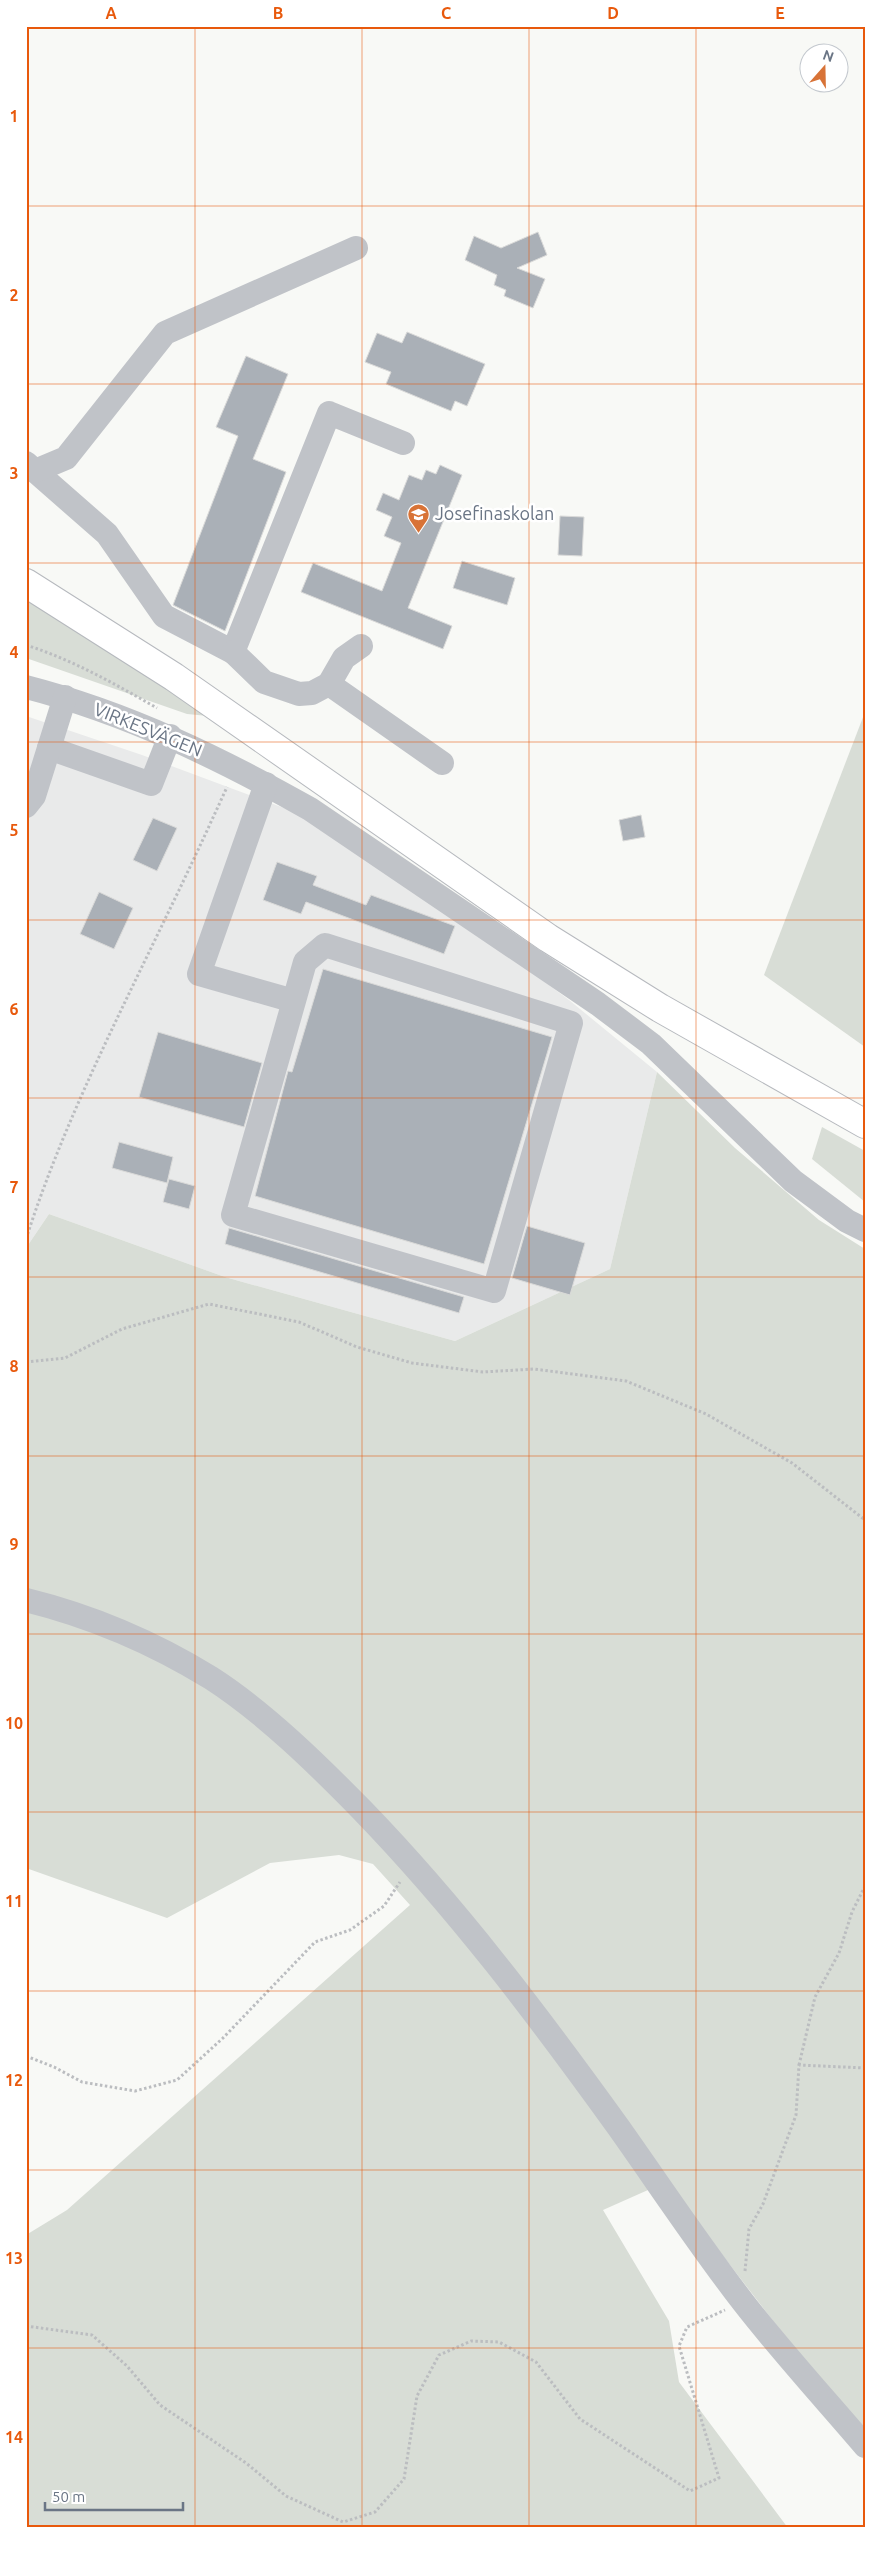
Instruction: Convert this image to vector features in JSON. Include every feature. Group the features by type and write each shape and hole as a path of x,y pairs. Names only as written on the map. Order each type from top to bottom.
{"main road":[{"path":"26,583 174,677 548,938 660,1008 865,1124"}],"street":[{"path":"31,467 66,458 165,332 356,248"},
{"path":"233,652 328,413 403,443"},
{"path":"31,467 107,534 164,616 233,652 264,682 299,694 312,693 329,684 344,658 361,646"},
{"path":"329,684 442,763"},
{"name":"VIRKESVÄGEN","path":"26,687 65,697 170,736 266,784 310,809 598,1004 651,1044 793,1181 847,1221 865,1230"},
{"path":"26,806 34,796 65,697"},
{"path":"50,748 151,784 170,736"},
{"path":"266,784 257,813 239,854 199,974 294,1001"},
{"path":"325,945 571,1022 494,1292 233,1215 294,1001 305,962 325,945"},
{"path":"26,1600 56,1607 136,1638 212,1679 274,1727 335,1782 413,1863 508,1979 616,2124 743,2302 865,2446"}],"path":[{"path":"26,1240 42,1189 96,1061 168,915 235,768"},
{"path":"26,1362 65,1358 122,1329 209,1304 299,1322 357,1347 412,1363 483,1372 534,1369 626,1381 706,1414 792,1463 865,1520"},
{"path":"26,2056 54,2066 82,2082 135,2091 177,2080 223,2038 315,1942 350,1930 384,1906 413,1863"},
{"path":"26,2326 92,2335 127,2366 160,2405 246,2463 286,2496 342,2522 375,2512 404,2479 417,2396 439,2355 471,2341 499,2342 536,2362 580,2419 690,2491 720,2478 679,2346 687,2328 743,2302 749,2229 763,2204 796,2115 799,2065 815,1997 838,1953 852,1912 865,1886"},
{"path":"799,2065 865,2068"}],"shaded area":[{"path":"26,596 219,717 187,714 26,658"},
{"path":"865,712 865,1047 764,975"},
{"path":"26,716 142,755 300,814 462,920 569,1000 657,1072 610,1269 455,1341 225,1277 49,1214 26,1248"},
{"path":"657,1072 735,1148 819,1220 865,1249 865,2440 666,2182 603,2210 669,2321 679,2382 788,2528 26,2528 26,2235 67,2210 410,1905 373,1864 339,1855 270,1863 167,1918 26,1868 26,1248 49,1214 225,1277 455,1341 610,1269"},
{"path":"822,1127 865,1151 865,1202 812,1159"}],"building":[{"path":"538,232 547,255 517,268 545,279 533,308 504,296 506,290 494,285 497,275 465,260 474,236 501,248"},
{"path":"407,332 485,364 467,406 455,401 451,411 386,384 391,372 365,362 377,333 402,343"},
{"path":"246,356 288,374 253,459 286,472 225,631 173,605 238,436 216,427"},
{"path":"440,465 462,475 408,608 452,626 443,649 301,592 313,563 382,591 401,543 384,536 392,517 376,510 383,493 399,500 409,475 422,480 426,470 436,474"},
{"path":"560,516 584,517 582,556 558,555"},
{"path":"462,561 515,578 507,605 453,588"},
{"path":"641,815 645,837 623,841 619,820"},
{"path":"153,818 177,828 157,871 133,860"},
{"path":"277,862 317,876 313,885 366,905 371,895 455,926 444,954 306,902 301,914 263,900"},
{"path":"99,892 133,908 114,949 80,934"},
{"path":"323,969 552,1037 484,1264 255,1196 288,1071 292,1072"},
{"path":"158,1032 262,1063 244,1127 139,1097"},
{"path":"119,1142 173,1157 167,1183 112,1168"},
{"path":"169,1179 195,1186 189,1209 163,1202"},
{"path":"527,1226 585,1243 570,1295 512,1278"},
{"path":"229,1228 464,1297 459,1313 225,1244"}],"place":[{"name":"Josefinaskolan","path":"419,533"}]}
